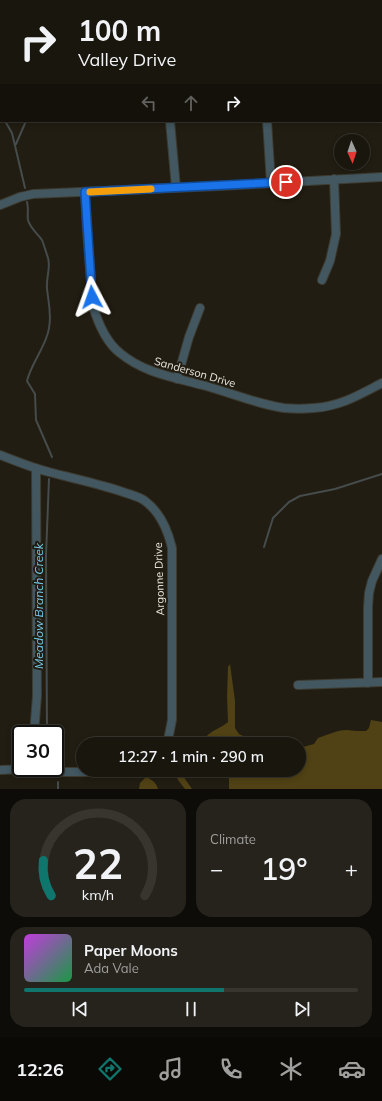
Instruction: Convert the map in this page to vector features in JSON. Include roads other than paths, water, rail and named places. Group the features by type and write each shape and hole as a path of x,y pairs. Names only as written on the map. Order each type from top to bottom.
{"street":[{"path":"170,122 176,188"},
{"path":"266,122 270,183"},
{"path":"0,205 20,197 33,194 382,177"},
{"path":"322,280 330,261 336,234 334,180"},
{"name":"Sanderson Drive","path":"85,192 92,297 96,315 104,333 115,349 130,361 151,372 283,408 315,408 336,404 347,401 382,383"},
{"path":"177,379 189,337 200,308"},
{"name":"Argonne Drive","path":"0,455 36,468 112,488 140,498 150,505 166,528 172,548 172,720 169,737"},
{"path":"35,725 37,696 36,468"},
{"path":"368,683 369,593 372,581 382,559"},
{"path":"298,685 382,682"},
{"path":"0,770 12,770"},
{"path":"64,772 76,772"}],"waterway":[{"path":"6,122 12,133 25,188"},
{"path":"16,144 26,122"},
{"path":"27,202 29,223 42,240 49,262 47,293 50,308 48,334 27,381 35,394 36,420 52,457"},
{"path":"264,547 273,518 289,502 300,496 335,489 382,474"},
{"name":"Meadow Branch Creek","path":"47,725 46,555 49,479"},
{"name":"Meadow Branch Creek","path":"58,782 58,789"}]}
